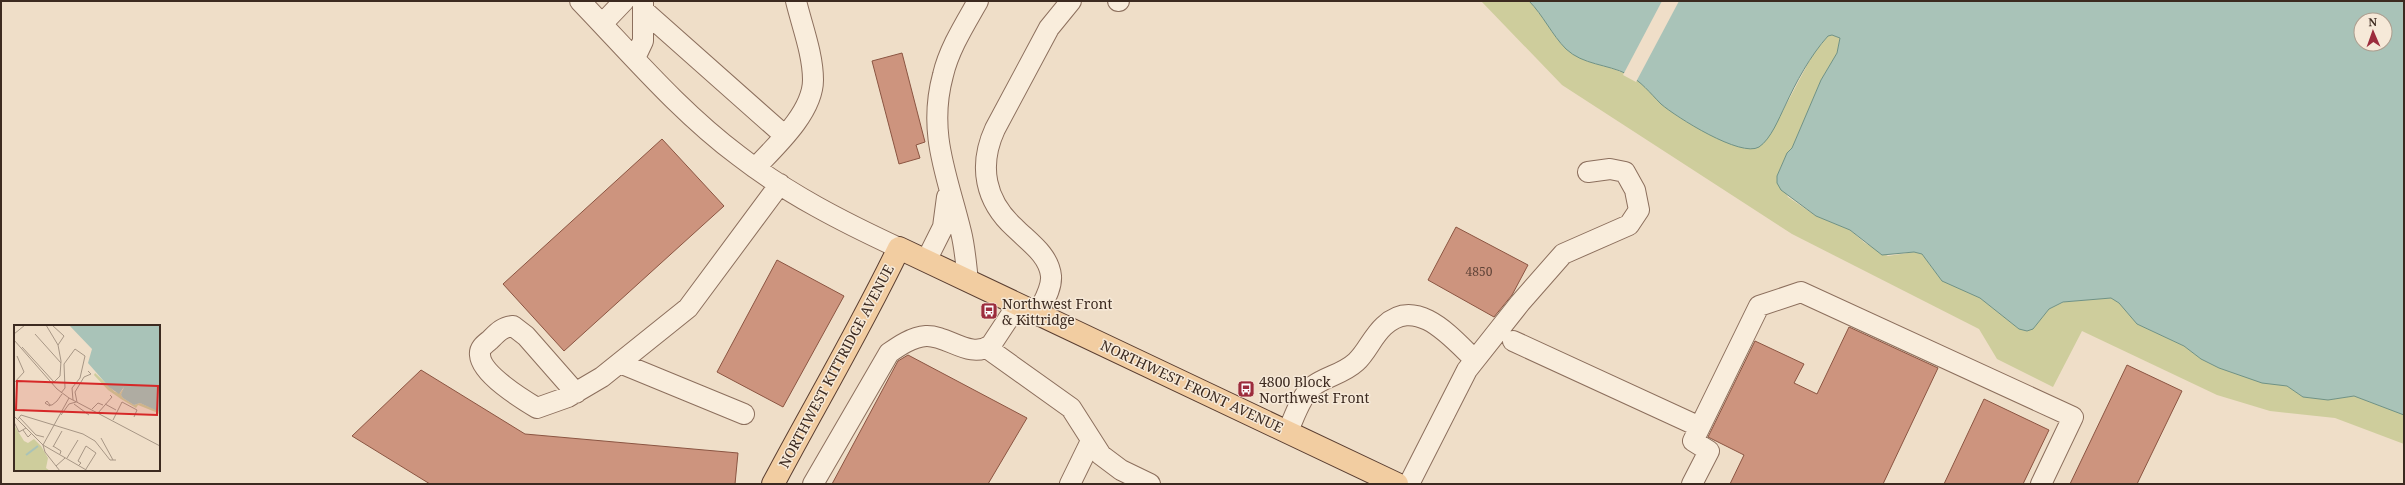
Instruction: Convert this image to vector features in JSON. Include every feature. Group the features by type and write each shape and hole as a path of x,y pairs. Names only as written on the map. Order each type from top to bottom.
{"main road":[{"name":"NORTHWEST FRONT AVENUE","path":"899,248 1288,431 1397,484"},
{"name":"NORTHWEST KITTRIDGE AVENUE","path":"773,484 824,387 864,319 899,248"}],"street":[{"name":"NORTHWEST FRONT AVENUE","path":"580,1 705,128 755,168 847,224 899,248"},
{"path":"602,24 624,1"},
{"path":"755,168 802,113 810,97 813,80 796,1"},
{"path":"968,281 961,232 940,160 938,100 943,74 956,42 978,1"},
{"path":"1038,314 1050,284 1049,268 1038,250 1014,227 993,201 988,189 985,163 989,141 995,129 1049,28 1071,1"},
{"path":"643,6 784,135"},
{"path":"635,58 643,41 643,6"},
{"path":"1409,484 1467,370 1520,303 1563,254 1629,226 1639,210 1635,190 1625,172 1610,169 1588,172"},
{"path":"576,393 526,336 513,326 505,327 499,331 480,350 480,356 484,365 506,390 537,408 576,393 602,377 688,308 780,184"},
{"path":"926,261 943,227 947,207 947,184"},
{"path":"1692,484 1709,451 1693,441 1759,306 1801,292 2073,417 2041,484"},
{"path":"813,484 889,354 901,344 928,336 973,350 987,348 991,345 1018,304"},
{"path":"1288,431 1305,397 1312,387 1343,372 1356,362 1385,325 1398,316 1416,315 1431,321 1475,360"},
{"path":"1513,341 1700,427"},
{"path":"987,348 1071,408 1101,455 1121,470 1150,484"},
{"path":"620,363 744,414"},
{"path":"1070,484 1091,441"}],"shaded area":[{"path":"1481,1 1529,1 1539,12 1556,38 1573,54 1580,58 1628,75 1641,84 1677,116 1693,126 1746,149 1778,120 1812,56 1828,36 1832,35 1840,38 1837,53 1821,80 1792,148 1787,153 1777,176 1788,197 1816,216 1850,230 1865,243 1888,256 1914,252 1922,254 1941,280 1980,298 2019,329 2033,329 2049,309 2064,302 2111,298 2119,303 2137,324 2184,346 2201,359 2219,368 2253,379 2287,386 2303,397 2328,400 2354,396 2402,414 2404,415 2404,444 2335,418 2270,411 2217,395 2082,331 2053,387 1997,359 1979,329 1792,234 1562,85"},
{"path":"1529,1 2404,1 2404,415 2354,396 2328,400 2303,397 2287,386 2262,383 2219,368 2201,359 2184,346 2137,324 2119,303 2111,298 2063,302 2049,309 2033,329 2027,331 2019,329 1980,298 1942,281 1922,254 1914,252 1882,255 1850,230 1816,216 1781,190 1777,183 1777,176 1787,153 1792,148 1821,80 1837,53 1840,38 1832,35 1828,36 1821,44 1809,61 1789,97 1771,134 1759,147 1750,149 1724,142 1694,126 1661,104 1632,77 1611,68 1580,58 1566,49"}],"pier":[{"path":"1662,1 1679,1 1636,82 1623,75"}],"building":[{"path":"902,53 925,142 916,145 920,158 899,164 872,61"},
{"path":"662,139 724,206 564,351 503,284"},
{"path":"1456,227 1528,265 1512,295 1494,317 1428,280"},
{"path":"777,260 844,296 783,407 717,372"},
{"path":"1849,327 1938,368 1883,484 1730,484 1744,455 1708,437 1755,341 1804,364 1794,383 1817,394"},
{"path":"908,355 1027,418 988,484 832,484 898,361"},
{"path":"2127,365 2182,391 2137,484 2070,484"},
{"path":"421,370 525,434 738,453 735,484 430,484 352,436"},
{"path":"1984,399 2049,430 2023,484 1944,484"}],"place":[{"name":"Northwest Front & Kittridge","path":"989,311"},
{"name":"4800 Block Northwest Front","path":"1246,389"}]}
